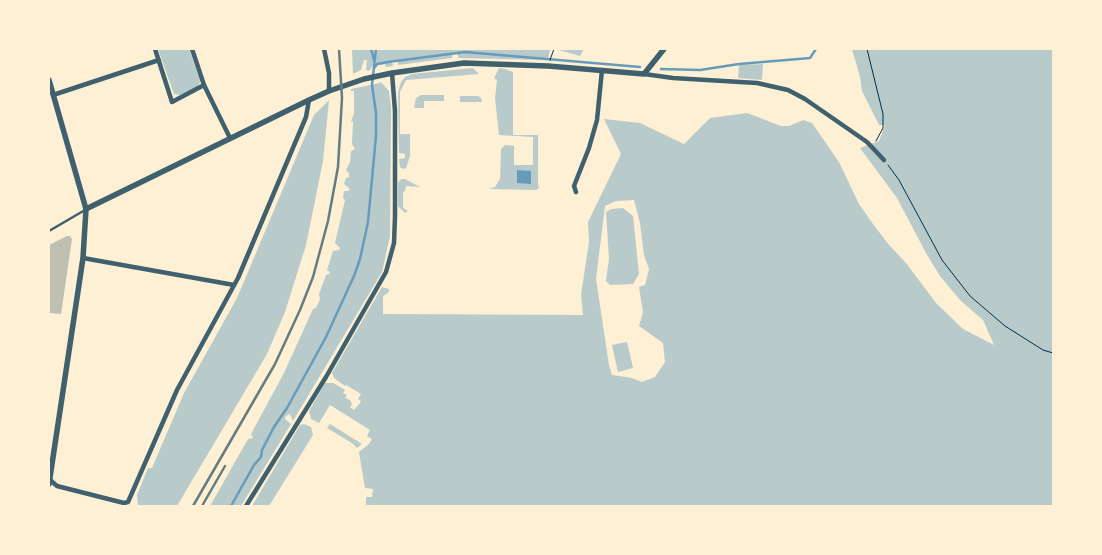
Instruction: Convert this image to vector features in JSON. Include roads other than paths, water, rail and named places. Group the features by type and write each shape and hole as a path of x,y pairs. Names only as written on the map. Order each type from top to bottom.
{"street":[{"path":"155,49 172,102 204,85"},
{"path":"192,49 204,85 230,138"},
{"path":"324,49 329,74 329,91"},
{"path":"644,74 664,49"},
{"path":"53,95 159,60"},
{"path":"86,209 329,91 392,73 464,63 602,70 673,78 757,83 788,90 813,104 866,142 884,160"},
{"path":"576,192 574,186 589,148 597,120 602,70"},
{"path":"246,506 321,384 386,272 394,243 395,216 395,111 392,73"},
{"path":"49,80 86,209 83,258 49,481 56,486 124,503 128,502 177,390 234,285 306,116 309,100"},
{"path":"83,258 234,285"}],"lane":[{"path":"49,231 86,209"}],"water":[{"path":"517,170 531,171 531,184 517,183"}],"waterway":[{"path":"371,49 374,60"},
{"path":"231,506 254,465 261,457 262,450 274,427 287,408 326,337 360,259 368,222 376,136 376,113 372,85 376,49"},
{"path":"661,69 700,70 739,64 810,58 816,49"},
{"path":"375,67 377,64 388,62 465,52 640,67"}],"railway":[{"path":"193,506 275,364 313,277 328,221 338,167 342,98 339,49"},
{"path":"202,506 225,466"}]}
